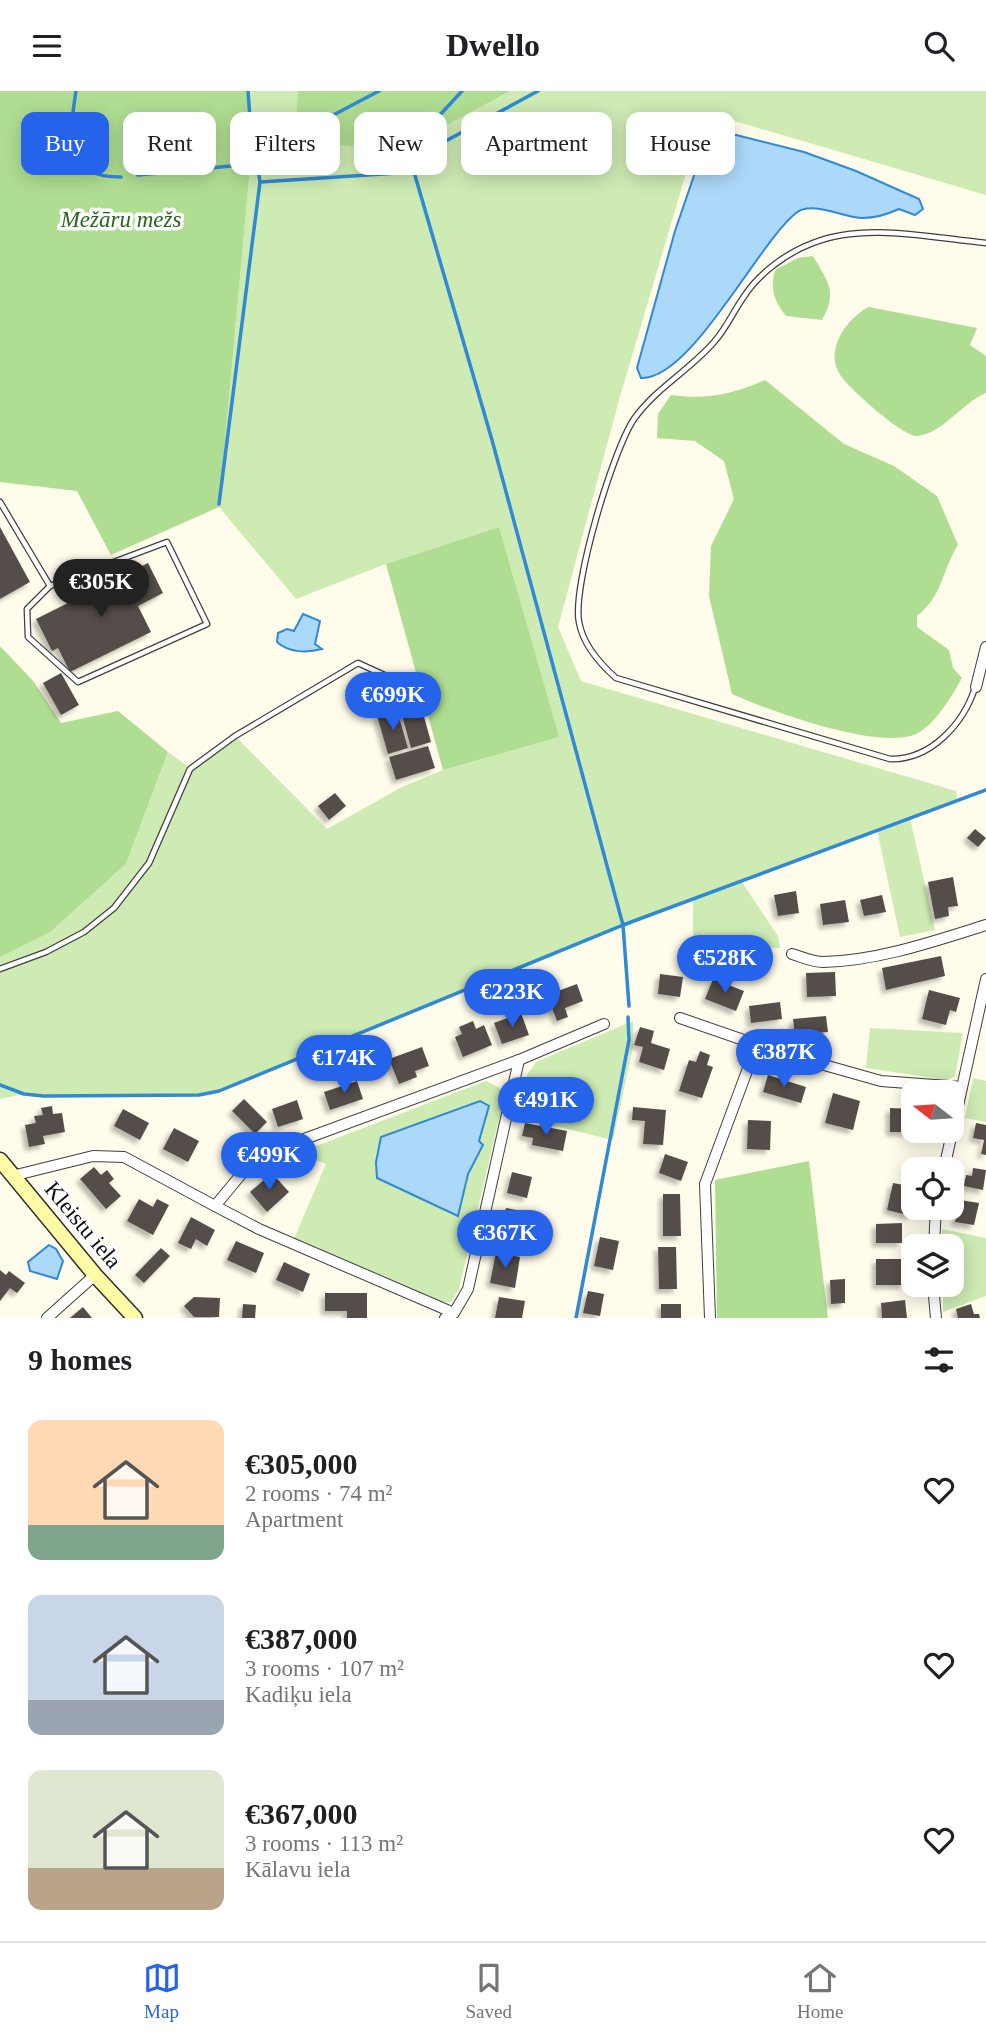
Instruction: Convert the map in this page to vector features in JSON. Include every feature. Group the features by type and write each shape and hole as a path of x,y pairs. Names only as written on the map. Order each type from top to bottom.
{"street":[{"path":"976,687 986,647"},
{"path":"792,954 821,962 842,960 901,949 986,925"},
{"path":"964,1080 986,979"},
{"path":"681,1018 881,1081 901,1082"},
{"path":"215,1206 244,1171 269,1151 519,1060 604,1024"},
{"path":"709,1318 705,1184 757,1044"},
{"path":"12,1176 93,1156 124,1157 259,1229 450,1315 468,1289 519,1060"},
{"name":"Kleistu iela","path":"0,1160 95,1275 135,1318"},
{"path":"47,1318 95,1275"},
{"path":"934,1297 936,1318"}],"lane":[{"path":"976,687 958,723 936,743 921,754 890,759 616,678 586,644 579,621 578,592 618,449 634,420 657,391 712,345 744,296 765,271 813,243 844,236 876,232 986,243"},
{"path":"0,502 50,586"},
{"path":"167,542 207,624 78,682 28,637 27,609 50,586 167,542"},
{"path":"0,969 46,952 75,937 114,908 149,863 190,769 235,736 358,663 393,679"}],"green space":[{"name":"Mežāru mežs","path":"0,91 249,91 250,112 230,112 230,175 249,175 219,507 111,555 77,491 0,482"},
{"path":"249,91 298,91 296,112 250,112"},
{"path":"298,91 510,91 470,112 461,112 461,117 447,124 447,112 354,112 354,147 340,145 340,112 296,112"},
{"path":"510,91 986,91 986,195 735,121 735,112 626,112 626,175 685,175 619,400 558,627 581,681 956,791 957,800 910,818 935,930 900,937 877,830 741,881 778,936 780,948 693,946 693,899 219,1091 199,1095 24,1094 0,1099 0,957 49,933 126,864 168,752 190,768 235,736 327,829 402,787 443,770 558,737 499,527 386,564 296,599 219,507 249,175 340,175 340,129 354,126 354,175 447,175 447,112 416,112"},
{"path":"813,256 829,287 827,310 822,320 786,316 774,295 775,270 798,258"},
{"path":"869,307 977,328 970,345 986,356 986,393 936,429 918,436 889,421 844,380 835,363 841,334 853,318"},
{"path":"765,380 844,444 894,466 937,496 958,545 937,592 917,616 917,627 949,650 953,668 962,678 935,718 914,735 897,738 849,733 771,710 732,694 709,596 711,546 734,499 724,461 695,441 657,438 658,414 671,395 720,395"},
{"path":"499,527 559,737 443,770 386,564"},
{"path":"0,646 34,682 61,723 118,711 168,752 126,864 49,933 0,957"},
{"path":"633,1021 633,1047 613,1140 518,1117 527,1075 536,1062"},
{"path":"870,1028 963,1033 955,1076 947,1080 866,1068"},
{"path":"973,1078 986,1081 986,1122 965,1118"},
{"path":"486,1081 500,1088 504,1098 459,1289 451,1302 440,1302 294,1239 326,1164 298,1153"},
{"path":"809,1161 828,1318 717,1318 715,1180"},
{"path":"942,1229 986,1238 986,1296 943,1312 943,1297 964,1297 964,1234 942,1234"}],"water":[{"path":"735,135 804,152 856,171 919,199 923,209 915,215 899,209 863,218 811,208 796,213 780,229 702,335 681,357 660,373 641,378 637,368 675,231 694,175 735,175"},
{"path":"303,614 320,621 315,644 322,649 298,651 277,642 278,633 287,629 294,631"},
{"path":"480,1101 489,1106 479,1141 483,1145 468,1174 458,1216 377,1178 376,1162 381,1137"},
{"path":"49,1245 56,1249 63,1261 57,1279 30,1271 28,1262"}],"building":[{"path":"0,527 30,582 0,599"},
{"path":"148,563 163,593 138,606 151,632 70,672 58,648 52,651 36,619"},
{"path":"61,673 79,705 61,715 43,683"},
{"path":"420,702 431,742 411,748 400,708"},
{"path":"397,710 408,748 388,754 377,716"},
{"path":"428,746 435,768 396,780 389,757"},
{"path":"335,793 346,806 329,820 318,806"},
{"path":"975,829 986,838 978,847 967,838"},
{"path":"953,877 958,906 948,907 949,916 935,919 928,882"},
{"path":"796,891 799,913 778,916 774,895"},
{"path":"882,895 886,912 864,916 860,900"},
{"path":"845,900 849,922 823,925 820,904"},
{"path":"941,956 945,976 886,990 882,968"},
{"path":"835,972 836,996 807,997 806,973"},
{"path":"660,974 683,977 680,997 658,994"},
{"path":"713,979 744,991 736,1011 705,999"},
{"path":"577,984 583,1001 565,1008 568,1017 557,1021 547,995"},
{"path":"929,990 960,998 956,1012 950,1010 946,1025 922,1019"},
{"path":"780,1002 782,1019 751,1023 749,1006"},
{"path":"521,1013 529,1035 502,1044 494,1023"},
{"path":"826,1016 828,1032 795,1035 793,1019"},
{"path":"473,1021 476,1029 484,1025 492,1045 463,1057 455,1037 462,1034 459,1027"},
{"path":"640,1027 654,1031 651,1043 670,1049 664,1070 639,1062 643,1047 634,1045"},
{"path":"422,1047 429,1066 415,1071 417,1077 399,1084 389,1059"},
{"path":"700,1051 710,1055 707,1065 713,1067 702,1098 679,1091 689,1060 696,1062"},
{"path":"768,1075 806,1087 801,1103 763,1092"},
{"path":"357,1081 363,1099 330,1110 324,1092"},
{"path":"833,1093 860,1101 853,1130 825,1123"},
{"path":"244,1099 267,1122 255,1134 232,1111"},
{"path":"297,1100 303,1119 278,1127 272,1109"},
{"path":"52,1106 53,1114 62,1113 65,1132 43,1136 45,1144 29,1147 25,1125 36,1123 34,1116 43,1115 41,1108"},
{"path":"633,1107 666,1110 663,1145 643,1144 645,1121 632,1120"},
{"path":"890,1108 901,1108 901,1132 890,1132"},
{"path":"123,1109 149,1123 140,1140 114,1126"},
{"path":"748,1120 771,1121 770,1150 747,1149"},
{"path":"525,1123 567,1131 563,1151 532,1145 533,1138 522,1136"},
{"path":"976,1123 986,1125 986,1155 981,1154 984,1140 973,1138"},
{"path":"174,1128 199,1141 188,1162 163,1149"},
{"path":"665,1154 688,1162 681,1181 659,1173"},
{"path":"94,1167 101,1175 107,1170 114,1179 109,1183 121,1196 106,1209 80,1179"},
{"path":"973,1168 986,1170 983,1190 964,1186 966,1175 972,1176"},
{"path":"512,1172 532,1177 527,1198 507,1193"},
{"path":"272,1173 289,1192 267,1212 250,1192"},
{"path":"893,1183 901,1185 901,1214 887,1210"},
{"path":"663,1194 680,1194 681,1236 663,1236"},
{"path":"139,1199 153,1207 157,1199 169,1205 153,1235 127,1221"},
{"path":"964,1201 979,1203 974,1225 955,1222 964,1220"},
{"path":"506,1208 527,1212 522,1243 500,1240"},
{"path":"191,1217 215,1230 207,1246 196,1239 191,1249 178,1243"},
{"path":"902,1223 901,1243 876,1243 876,1224"},
{"path":"600,1237 619,1241 613,1270 594,1266"},
{"path":"236,1241 264,1253 256,1273 227,1260"},
{"path":"658,1247 676,1247 677,1289 659,1289"},
{"path":"161,1248 170,1256 144,1283 135,1275"},
{"path":"496,1252 520,1257 515,1288 490,1283"},
{"path":"876,1259 901,1259 901,1285 876,1285"},
{"path":"284,1262 310,1274 303,1292 276,1280"},
{"path":"0,1270 6,1275 9,1271 25,1283 17,1293 10,1288 0,1301"},
{"path":"845,1279 845,1303 831,1304 830,1280"},
{"path":"588,1291 604,1294 600,1316 583,1313"},
{"path":"325,1293 367,1293 367,1318 347,1318 347,1311 325,1311"},
{"path":"194,1297 220,1298 219,1317 194,1317 184,1306"},
{"path":"499,1297 525,1301 522,1318 495,1318"},
{"path":"905,1300 907,1318 882,1318 881,1303"},
{"path":"243,1304 256,1305 255,1318 242,1318"},
{"path":"661,1304 681,1304 681,1318 661,1318"},
{"path":"971,1304 974,1314 979,1314 980,1318 958,1318 956,1309"},
{"path":"83,1307 92,1318 70,1318"}],"waterway":[{"path":"76,91 71,139 73,152 88,170 121,177"},
{"path":"248,91 250,112"},
{"path":"260,182 257,163 263,152 379,91"},
{"path":"462,91 425,131 414,172 492,440 623,925 629,1006"},
{"path":"447,140 538,91"},
{"path":"216,167 230,166"},
{"path":"219,504 260,182 368,175"},
{"path":"0,1085 24,1094 44,1096 199,1095 219,1091 623,925 986,790"},
{"path":"576,1318 629,1040 628,1017"}]}
